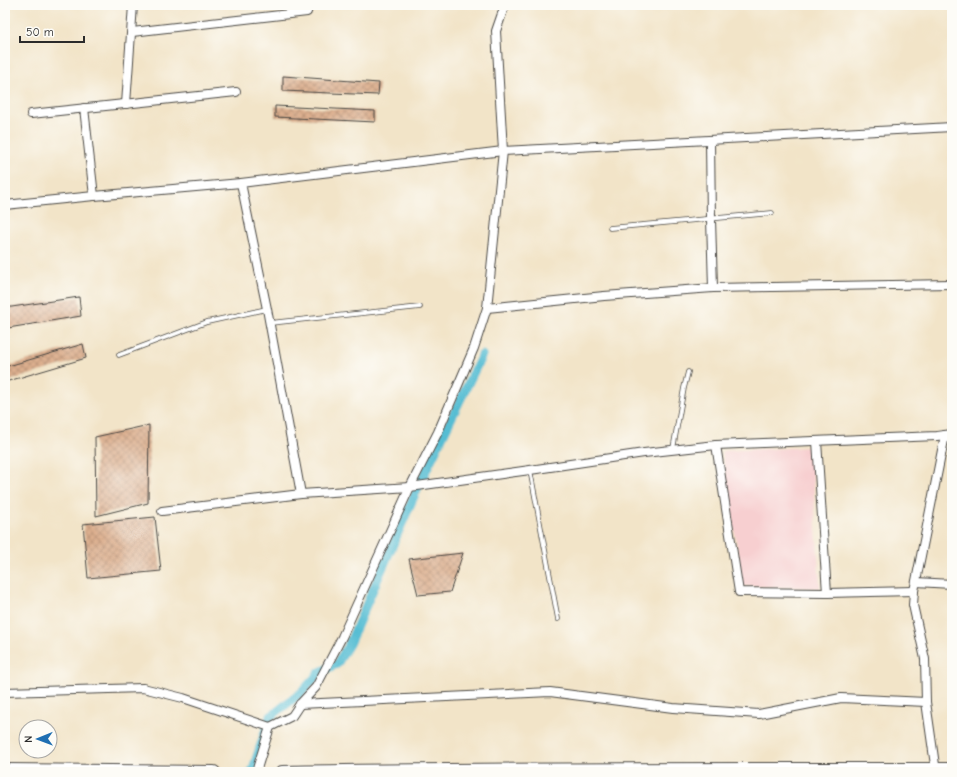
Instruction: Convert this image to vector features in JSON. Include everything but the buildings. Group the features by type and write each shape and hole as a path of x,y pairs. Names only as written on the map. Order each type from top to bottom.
{"street":[{"path":"126,104 134,5"},
{"path":"132,32 307,12 309,5"},
{"path":"5,692 143,688 183,698 270,727 292,716 300,704 316,687 342,637 410,487 438,432 474,348 488,308 503,151 496,31 505,5"},
{"path":"31,114 236,92"},
{"path":"84,108 94,196"},
{"path":"5,205 241,183 503,151 952,127"},
{"path":"710,140 713,288"},
{"path":"241,183 267,309 301,494"},
{"path":"488,308 604,296 713,288 952,284"},
{"path":"162,511 301,494 410,487 673,449 716,445 937,436 948,434 914,591 913,605 924,659 926,702 936,771"},
{"path":"817,441 827,593"},
{"path":"716,445 739,592 827,593 914,591"},
{"path":"916,582 952,584"},
{"path":"300,704 550,692 673,708 759,714 841,698 926,702"},
{"path":"256,772 270,727"},
{"path":"282,772 416,770 936,771 952,769"},
{"path":"5,770 214,772"}],"lane":[{"path":"610,228 772,213"},
{"path":"269,323 420,307"},
{"path":"119,355 207,322 267,309"},
{"path":"673,449 688,372"},
{"path":"530,470 558,619"}],"shaded area":[{"path":"811,447 820,588 743,586 722,451"}],"waterway":[{"path":"252,772 270,717 302,692 320,672 337,664 349,644 419,485 482,355"}]}
